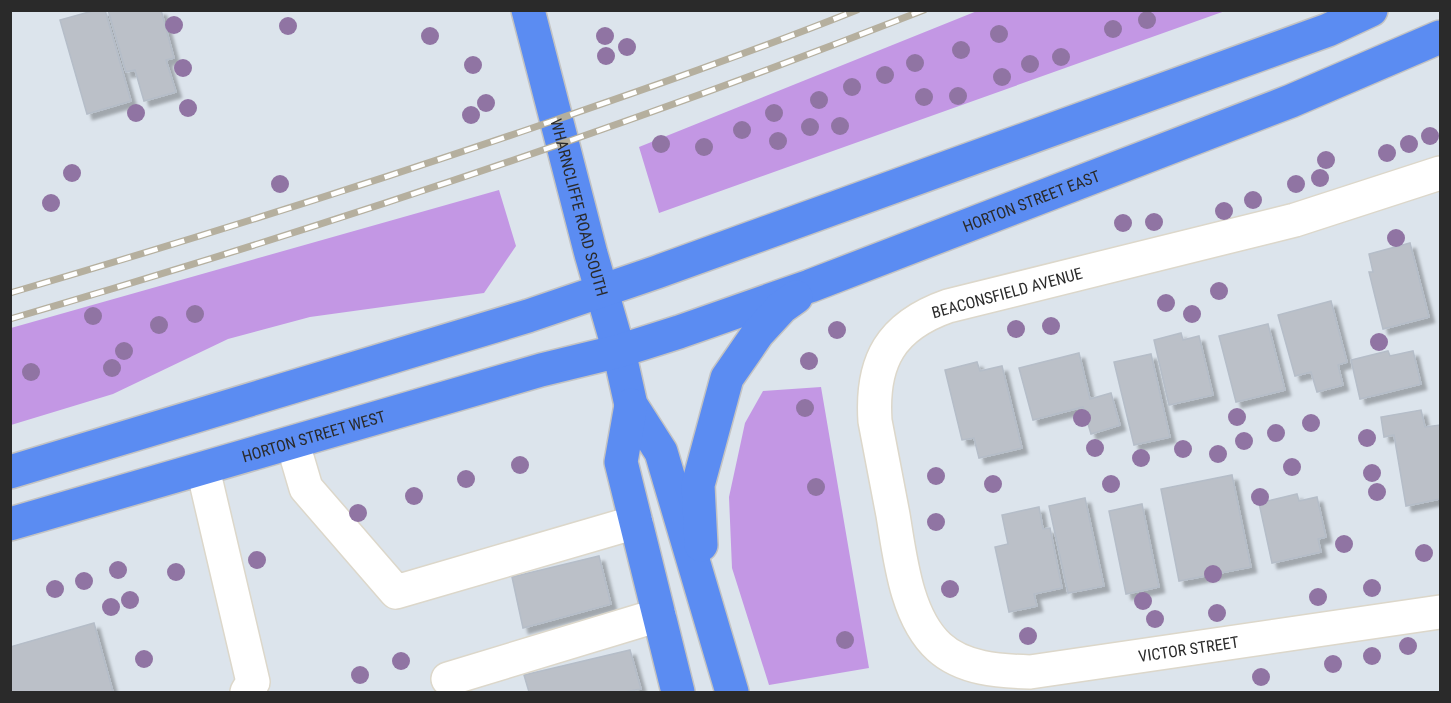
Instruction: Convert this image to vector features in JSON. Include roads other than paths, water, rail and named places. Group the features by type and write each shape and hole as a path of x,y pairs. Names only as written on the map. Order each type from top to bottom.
{"main road":[{"name":"WHARNCLIFFE ROAD SOUTH","path":"528,10 632,405 661,452 732,693"},
{"path":"10,472 528,316 657,272 1328,30 1371,10"},
{"name":"HORTON STREET EAST","path":"619,351 810,286 1291,101 1440,37"},
{"path":"704,601 698,484 727,378 758,333 782,307 810,286"},
{"name":"HORTON STREET WEST","path":"10,524 293,444 541,370 619,351"},
{"name":"WHARNCLIFFE ROAD SOUTH","path":"632,405 621,462 678,693"}],"street":[{"name":"BEACONSFIELD AVENUE","path":"940,648 926,632 916,614 903,573 875,421 873,397 878,374 890,346 899,334 925,314 948,306 1295,220 1440,173"},
{"path":"293,444 306,488 396,592 636,522"},
{"path":"203,470 253,682 247,693"},
{"name":"VICTOR STREET","path":"940,648 959,660 981,668 1030,672 1440,612"},
{"path":"448,679 659,615"}],"railway":[{"path":"10,293 275,213 472,148 698,70 857,10"},
{"path":"10,319 126,285 471,175 698,95 924,10"}]}
